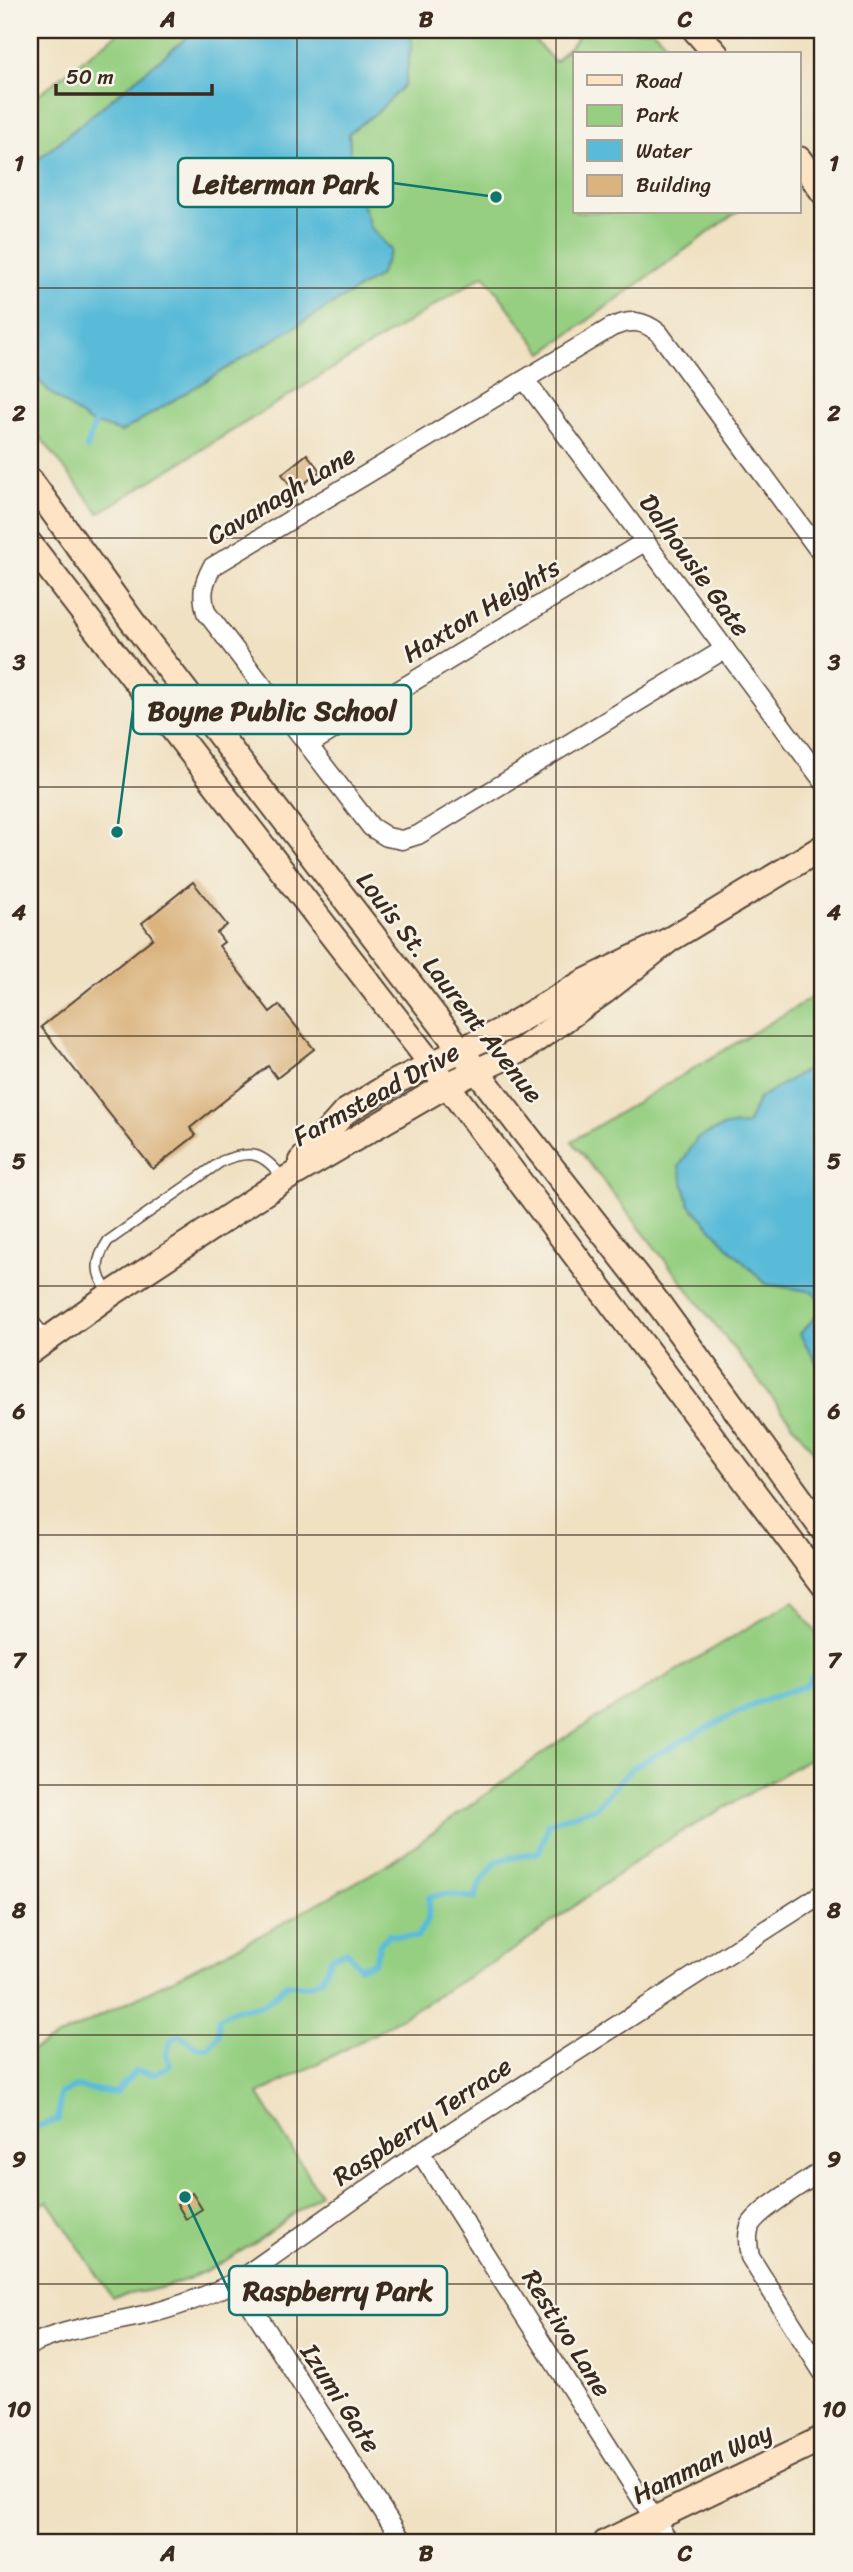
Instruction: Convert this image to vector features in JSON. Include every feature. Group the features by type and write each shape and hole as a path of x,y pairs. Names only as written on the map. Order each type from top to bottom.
{"main road":[{"path":"695,30 714,52"},
{"path":"800,160 823,192"},
{"name":"Louis St. Laurent Avenue","path":"30,480 132,621 477,1071 662,1307 823,1530"},
{"path":"30,544 432,1065 823,1584"},
{"name":"Farmstead Drive","path":"284,1180 345,1112 393,1083 506,1028 582,983 669,940 823,847"},
{"name":"Farmstead Drive","path":"39,1346 111,1294 284,1180 447,1085 523,1049 605,991 669,940"},
{"name":"Hamman Way","path":"606,2542 823,2438"}],"street":[{"name":"Cavanagh Lane","path":"725,649 418,835 402,840 387,837 371,827 206,612 202,598 204,583 212,567 612,327 627,321 649,324 659,333 823,556"},
{"name":"Dalhousie Gate","path":"525,380 823,781"},
{"name":"Haxton Heights","path":"307,745 646,541"},
{"name":"Raspberry Terrace","path":"30,2344 65,2332 169,2309 236,2282 420,2152 823,1893"},
{"name":"Restivo Lane","path":"420,2152 669,2542"},
{"path":"823,2170 761,2214 751,2224 748,2235 750,2257 823,2373"},
{"name":"Izumi Gate","path":"236,2282 403,2542"}],"lane":[{"path":"111,1294 99,1281 97,1268 98,1258 108,1241 222,1161 241,1153 262,1157 270,1161 284,1180"},
{"path":"30,1316 39,1346"}],"green space":[{"path":"122,30 196,30 30,166 30,101"},
{"path":"409,30 525,30 555,62 585,30 653,30 674,52 573,52 573,214 734,214 543,353 484,275 99,513 30,424 30,371 53,395 121,432 379,276 391,250 370,227 351,170 349,132 380,110 412,41"},
{"path":"823,991 823,1463 572,1141"},
{"path":"793,1601 823,1642 823,1751 656,1847 516,1948 371,2036 258,2094 320,2194 249,2246 211,2268 164,2287 112,2297 48,2201 30,2210 30,2051 259,1936 392,1862 565,1737"}],"water":[{"path":"196,30 409,30 412,41 405,84 380,110 349,133 351,170 370,227 391,250 379,276 121,432 89,422 53,395 30,371 30,166"},
{"path":"823,1060 823,1306 814,1292 766,1284 689,1204 679,1167 697,1138 725,1126 747,1125 759,1098"},
{"path":"823,1308 823,1375 800,1334"}],"building":[{"path":"307,454 320,471 295,491 282,474"},
{"path":"193,882 227,925 217,933 224,942 219,946 270,1012 279,1005 314,1049 277,1078 268,1066 190,1128 196,1135 153,1169 41,1027 153,938 142,923"},
{"path":"192,2193 202,2209 186,2219 177,2204"}],"waterway":[{"path":"87,448 96,419"},
{"path":"30,2121 36,2127 58,2120 60,2094 75,2087 115,2093 136,2071 156,2074 170,2065 167,2054 170,2041 180,2035 196,2047 208,2048 219,2035 218,2019 236,2009 264,2005 287,1984 307,1986 321,1980 332,1957 347,1951 359,1967 374,1963 380,1944 389,1935 417,1937 428,1920 429,1897 447,1894 475,1898 480,1883 497,1861 539,1852 549,1823 596,1807 632,1768 756,1703 807,1685 819,1667"}],"place":[{"name":"Leiterman Park","path":"496,197"},
{"name":"Boyne Public School","path":"117,832"},
{"name":"Raspberry Park","path":"185,2197"}]}
